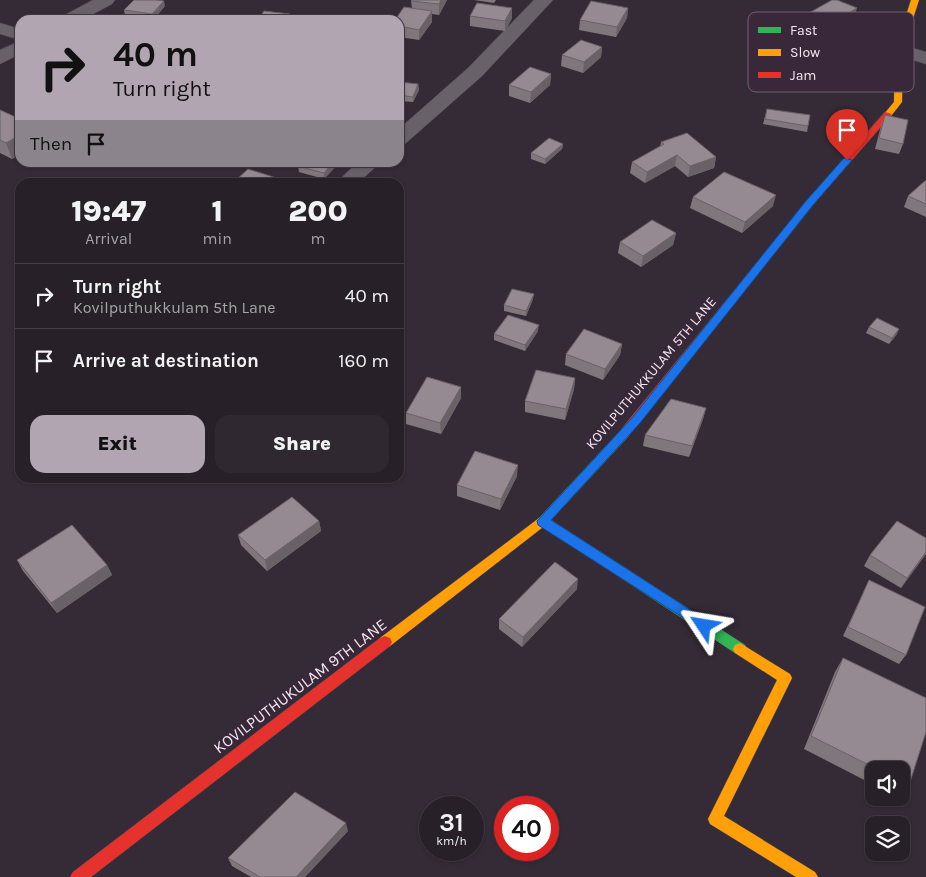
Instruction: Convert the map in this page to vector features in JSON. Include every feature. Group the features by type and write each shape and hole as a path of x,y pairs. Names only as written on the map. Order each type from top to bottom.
{"street":[{"path":"78,15 106,0"},
{"path":"404,135 475,72 544,0"},
{"name":"KOVILPUTHUKKULAM 5TH LANE","path":"911,12 915,0"},
{"path":"0,28 15,33"},
{"path":"0,58 15,50"},
{"path":"914,54 926,58"},
{"name":"KOVILPUTHUKKULAM 5TH LANE","path":"543,521 636,420 810,203 898,102 898,92"},
{"path":"352,178 366,167"},
{"path":"543,521 785,678 715,819 810,877"},
{"name":"KOVILPUTHUKULAM 9TH LANE","path":"78,877 543,521"}],"building":[{"path":"134,0 164,1 152,14 124,10"},
{"path":"412,0 441,0 439,4"},
{"path":"832,0 837,0 857,8 850,12 811,12"},
{"path":"591,1 628,8 617,27 580,20"},
{"path":"477,3 512,8 505,21 470,16"},
{"path":"404,7 432,11 419,30 404,27 404,15 398,15"},
{"path":"264,11 290,14 289,15 261,15"},
{"path":"581,40 602,47 584,62 562,55"},
{"path":"530,67 551,74 531,92 509,85"},
{"path":"404,83 418,84 413,97 404,96"},
{"path":"767,109 810,115 808,126 765,119"},
{"path":"0,110 15,117 15,138 6,143 0,140"},
{"path":"885,115 908,120 903,144 879,138"},
{"path":"687,133 716,157 690,166 677,155 647,172 632,162 664,144 661,142"},
{"path":"549,138 563,144 545,159 531,153"},
{"path":"302,167 329,167 324,173"},
{"path":"248,169 277,178 238,178"},
{"path":"724,172 776,195 745,222 693,197"},
{"path":"926,180 926,204 908,196"},
{"path":"652,220 676,233 643,256 620,242"},
{"path":"512,289 534,294 526,311 504,305"},
{"path":"508,315 539,325 525,345 494,334"},
{"path":"877,318 899,329 892,338 869,327"},
{"path":"584,329 622,344 605,369 566,354"},
{"path":"536,370 575,378 566,409 525,401"},
{"path":"427,377 461,387 440,423 406,413"},
{"path":"671,399 706,408 692,446 645,435"},
{"path":"475,451 518,465 501,499 457,485"},
{"path":"292,497 319,521 265,560 238,535"},
{"path":"897,521 926,538 926,552 907,578 870,555"},
{"path":"72,525 107,565 51,603 17,560"},
{"path":"555,562 578,579 523,637 499,619"},
{"path":"869,580 925,607 906,655 848,627"},
{"path":"843,658 926,698 926,732 910,782 910,761 865,761 865,763 811,736"},
{"path":"295,792 346,823 296,877 260,877 228,858"}],"traffic: fast":[{"path":"623,435 543,521 740,649"}],"traffic: slow":[{"path":"911,12 915,0"},
{"path":"888,114 898,102 898,92"},
{"path":"385,642 543,521"},
{"path":"740,649 785,678 715,819 810,877"}],"traffic: jam":[{"path":"623,435 810,203 888,114"},
{"path":"78,877 385,642"}],"route":[{"path":"704,626 543,521 636,420 810,203 847,160"}]}
